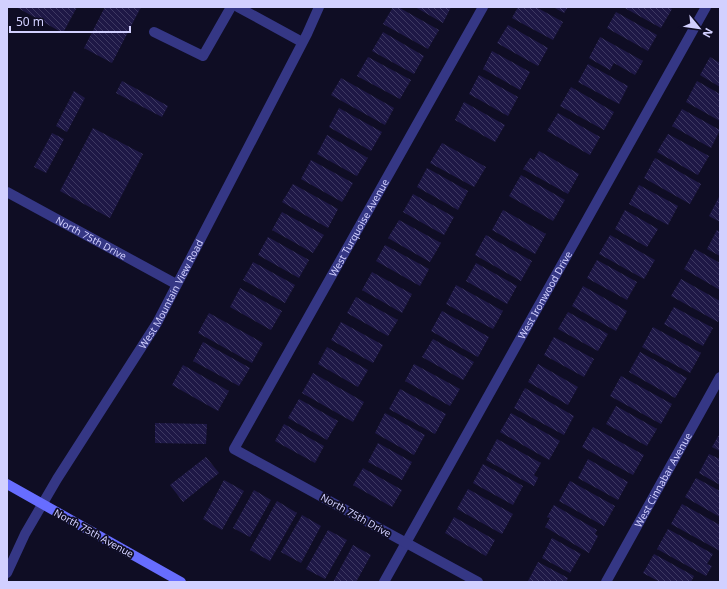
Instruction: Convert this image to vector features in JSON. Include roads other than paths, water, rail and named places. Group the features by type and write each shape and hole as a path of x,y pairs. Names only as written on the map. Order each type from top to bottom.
{"main road":[{"name":"North 75th Avenue","path":"7,484 181,582"}],"street":[{"path":"154,32 203,56 231,7"},
{"path":"238,7 302,42"},
{"name":"West Mountain View Road","path":"7,573 25,534 71,456 157,323 319,7"},
{"name":"West Turquoise Avenue","path":"234,449 483,7"},
{"name":"West Ironwood Drive","path":"384,582 706,7"},
{"name":"North 75th Drive","path":"7,192 176,284"},
{"name":"West Cinnabar Avenue","path":"606,582 720,377"},
{"name":"North 75th Drive","path":"234,449 478,582"}]}
